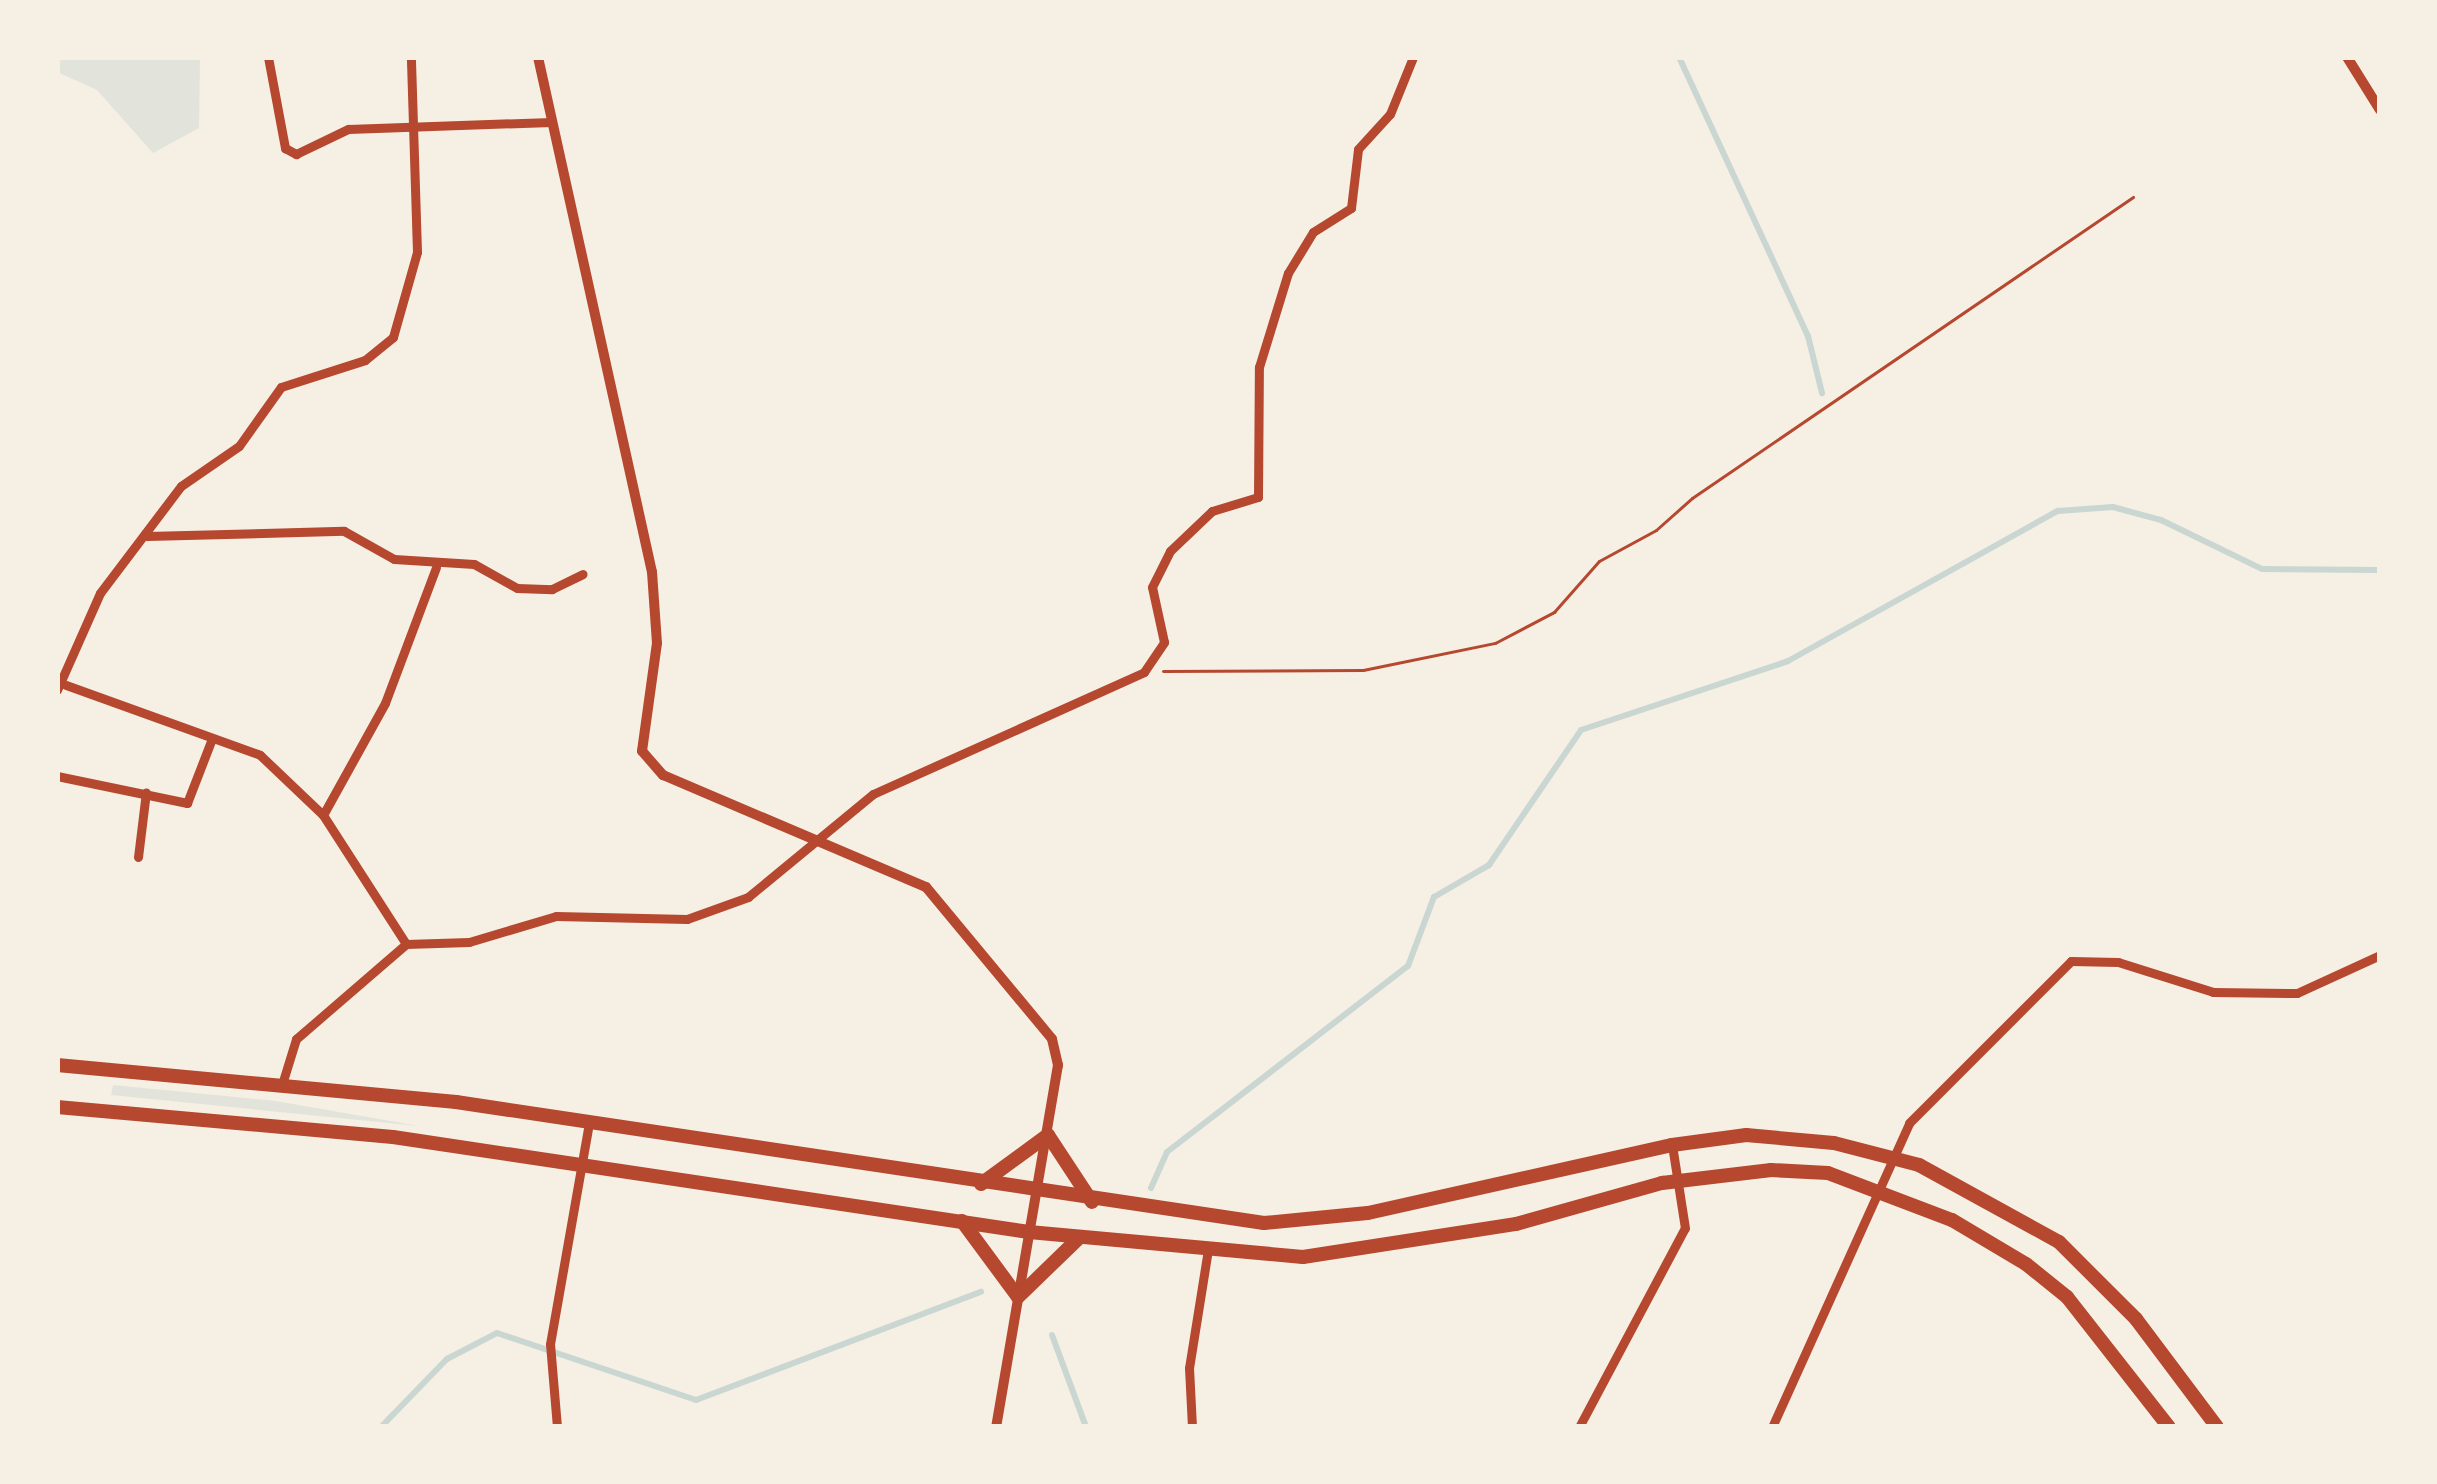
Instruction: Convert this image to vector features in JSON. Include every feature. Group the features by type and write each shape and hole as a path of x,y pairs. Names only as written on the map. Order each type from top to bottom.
{"main road":[{"path":"57,1065 283,1081 590,1123 1092,1202 1264,1223 1347,1215 1546,1179 1672,1145 1746,1135 1891,1154 2059,1242 2137,1319 2217,1427"},
{"path":"57,1107 255,1122 583,1163 1029,1232 1303,1257 1372,1250 1516,1224 1677,1181 1771,1170 1874,1187 1952,1220 2054,1286 2169,1427"},
{"path":"980,1184 1048,1135 1092,1202"},
{"path":"962,1222 1018,1297 1081,1237"}],"street":[{"path":"268,57 285,148 296,154 348,129 552,122"},
{"path":"406,944 323,815 260,755 61,688 100,593 181,487 238,446 281,387 365,360 393,337 417,252 411,57"},
{"path":"538,57 623,413 652,572 657,644 642,752 663,775 926,887 1052,1039 1058,1064 1048,1135 996,1427"},
{"path":"283,1081 296,1039 406,944 469,942 556,916 687,919 748,897 873,794 1144,672 1164,643 1152,587 1170,551 1212,511 1258,497 1259,367 1288,273 1313,232 1351,208 1358,149 1390,114 1413,57"},
{"path":"2347,57 2380,110"},
{"path":"147,536 344,531 394,559 436,567 474,564 517,588 553,589 583,574"},
{"path":"323,815 385,703 436,567"},
{"path":"57,776 187,803 211,741"},
{"path":"138,857 146,792"},
{"path":"1772,1427 1836,1294 1874,1187 1909,1124 2071,961 2118,962 2212,992 2297,994 2380,955"},
{"path":"557,1427 550,1344 590,1123"},
{"path":"1579,1427 1685,1228 1672,1145"},
{"path":"1192,1427 1189,1368 1208,1249"}],"path":[{"path":"1144,672 1364,670 1495,643 1554,612 1599,561 1656,530 1692,498 2133,197"}],"shaded area":[{"path":"57,57 200,60 199,128 153,153 97,90 57,72"},
{"path":"113,1085 276,1101 419,1126 111,1095"}],"waterway":[{"path":"1679,57 1808,336 1822,393"},
{"path":"1151,1188 1167,1152 1408,966 1434,897 1489,865 1581,730 1788,661 2058,511 2113,507 2161,520 2262,569 2380,570"},
{"path":"381,1427 447,1359 497,1333 696,1400 981,1292"},
{"path":"1052,1335 1086,1427"}]}
